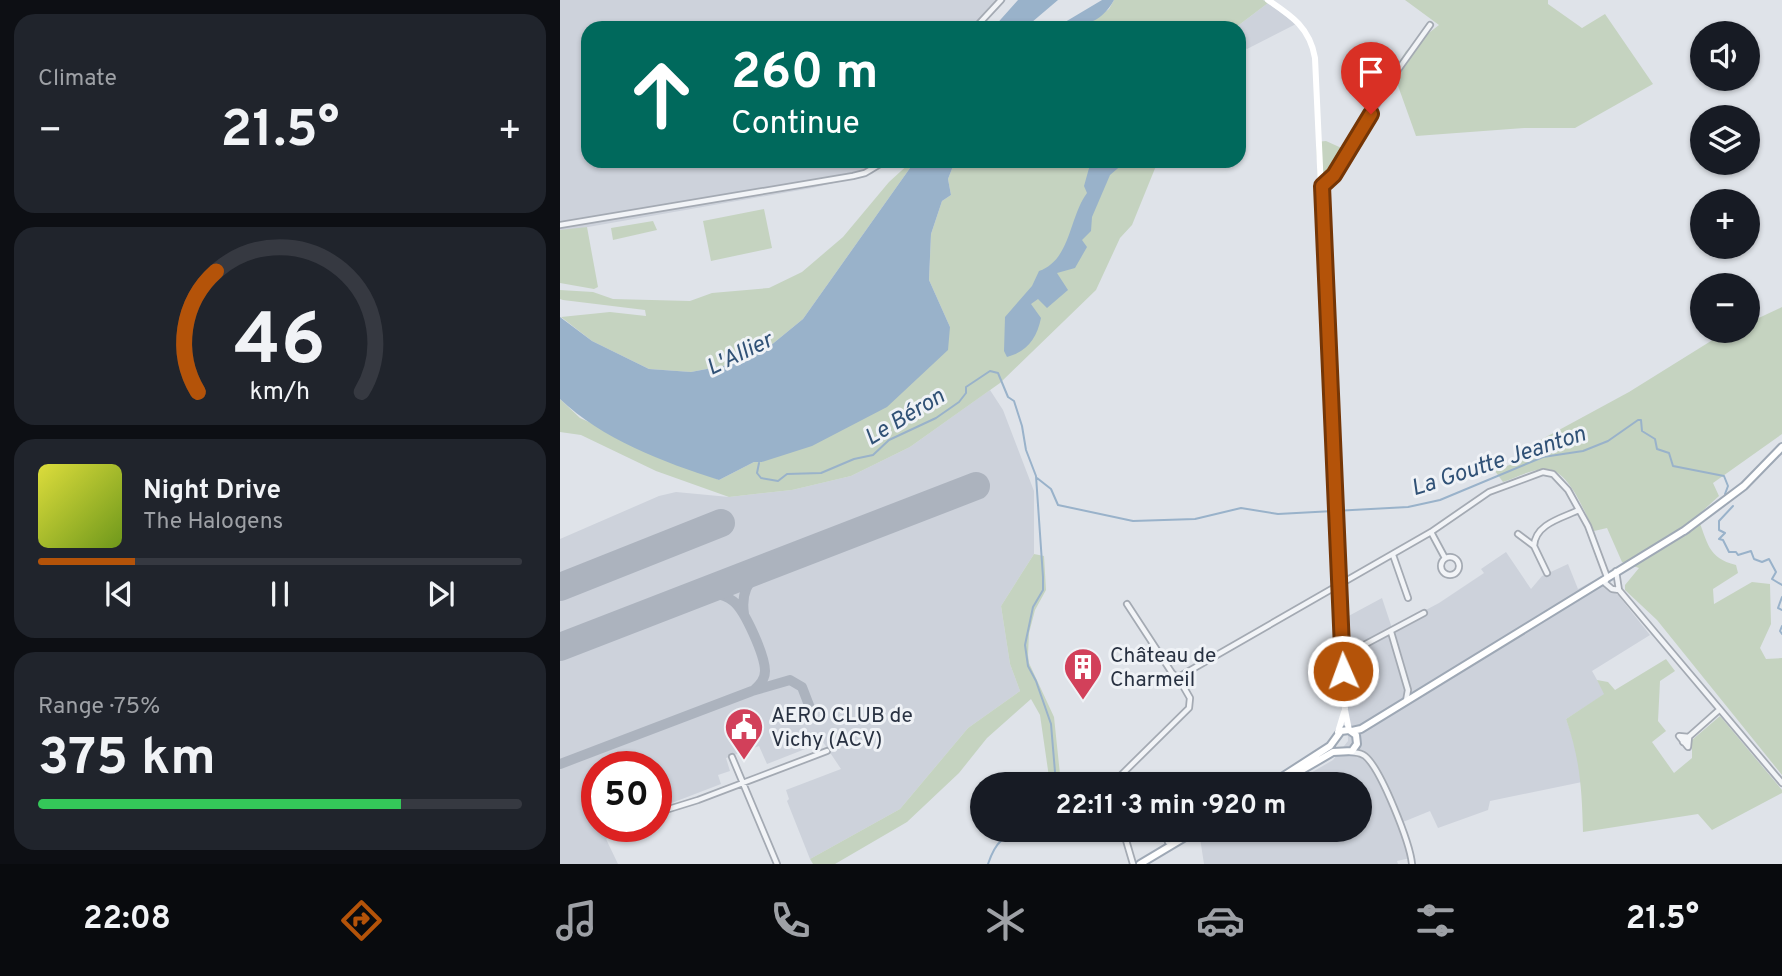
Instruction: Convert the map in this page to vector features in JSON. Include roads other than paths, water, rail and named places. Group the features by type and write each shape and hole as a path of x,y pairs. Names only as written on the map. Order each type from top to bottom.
{"main road":[{"path":"1268,0 1301,24 1313,47 1322,186 1345,710 1357,742"},
{"path":"1338,732 1361,729 1687,529 1744,486 1782,447"},
{"path":"1299,772 1333,752 1349,752 1363,733 1439,682"},
{"path":"1347,720 1360,726 1398,706"},
{"path":"1291,772 1335,740 1345,710"},
{"path":"1335,740 1340,751"},
{"path":"1144,864 1177,842"},
{"path":"1144,864 1183,842"}],"street":[{"path":"982,21 1001,0"},
{"path":"1322,186 1334,175 1402,63 1430,25"},
{"path":"560,225 852,176 873,168"},
{"path":"1179,679 1431,533 1489,492 1543,472 1559,478 1579,510 1606,580 1612,589 1619,590"},
{"path":"1534,546 1537,533 1544,526 1579,510"},
{"path":"1431,533 1445,558 1441,569 1446,575 1455,574 1458,562 1451,557 1445,558"},
{"path":"1518,534 1534,546 1547,573"},
{"path":"1393,555 1408,598"},
{"path":"1617,573 1619,590 1782,783"},
{"path":"1124,772 1189,708 1190,698 1127,604"},
{"path":"1342,652 1355,649 1391,632 1424,613"},
{"path":"1391,632 1408,690 1406,701"},
{"path":"1678,674 1684,668"},
{"path":"1408,690 1417,695"},
{"path":"1683,742 1719,710"},
{"path":"1357,742 1361,753 1372,763 1382,783 1409,844 1412,864"},
{"path":"672,807 827,751"},
{"path":"1349,752 1361,753"},
{"path":"732,757 777,864"},
{"path":"1127,842 1133,864"}],"water":[{"path":"1018,0 1058,0 1033,21 999,21"},
{"path":"1102,0 1114,0 1103,14 1092,21 1067,21"},
{"path":"910,168 952,168 948,179 951,195 942,201 931,234 929,280 950,327 948,350 887,407 812,446 762,462 754,462 719,480 634,448 595,426 560,399 560,317 592,341 649,369 691,372 733,364 770,346 803,319"},
{"path":"1089,168 1118,168 1110,175 1092,217 1091,231 1082,240 1087,247 1075,268 1057,273 1068,290 1047,308 1038,299 1031,304 1041,318 1037,332 1025,348 1007,357 1004,351 1005,317 1032,286 1039,271 1050,265 1064,248 1087,193 1084,186"}],"waterway":[{"name":"Le Béron","path":"759,463 757,473 761,478 778,481 787,474 821,473 854,459 873,455 889,440 936,418 959,402 966,393 966,387 990,371 998,373 1008,397 1014,401 1026,450 1036,476 1043,590 1033,607 1025,645 1028,666 1051,724 1055,772"},
{"name":"La Goutte Jeanton","path":"1037,478 1051,489 1058,505 1133,521 1195,519 1241,508 1278,514 1408,507 1440,500 1543,457 1583,451 1608,441 1641,420 1642,431 1655,439 1657,449 1669,453 1673,466 1724,476 1728,486 1725,494"},
{"name":"La Goutte Jeanton","path":"1733,506 1719,521 1719,530 1725,533 1719,539 1723,540 1729,552 1736,552 1738,555 1751,551 1754,559 1762,562 1769,559 1776,572 1772,579 1782,585"},
{"name":"La Goutte Jeanton","path":"1782,597 1778,608 1782,610"},
{"name":"La Goutte Jeanton","path":"1782,626 1782,634"},
{"name":"Le Béron","path":"988,864 1000,842"}],"place":[{"name":"Château de Charmeil","path":"1083,701"},
{"name":"AERO CLUB de Vichy (ACV)","path":"744,761"}],"water label":[{"name":"L'Allier","path":"739,353"}]}
